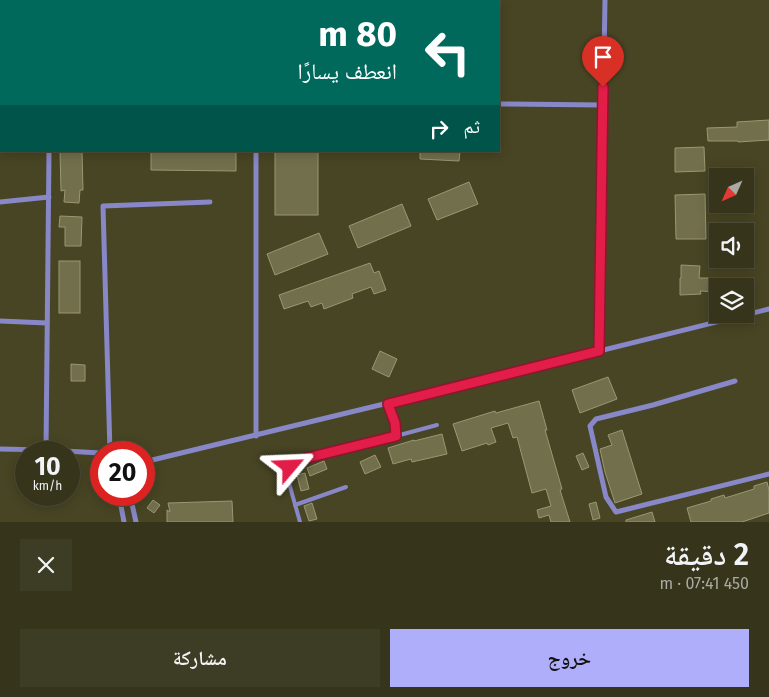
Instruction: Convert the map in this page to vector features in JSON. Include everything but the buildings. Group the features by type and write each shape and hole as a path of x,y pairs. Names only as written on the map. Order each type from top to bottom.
{"street":[{"path":"599,351 605,0"},
{"path":"500,104 603,104"},
{"path":"46,441 49,152"},
{"path":"256,152 256,436"},
{"path":"0,202 48,196"},
{"path":"110,441 103,206 210,202"},
{"path":"155,459 388,404 769,309"},
{"path":"0,321 47,322"},
{"path":"735,381 653,405 596,419 590,426 606,497 616,512 769,474"},
{"path":"0,450 15,450"},
{"path":"121,506 124,522"},
{"path":"132,506 136,522"}],"lane":[{"path":"388,404 395,423 396,436"},
{"path":"300,522 287,476 290,467 303,459 437,425"},
{"path":"295,504 346,487"}],"route":[{"path":"290,467 303,459 396,436 395,423 388,404 599,351 603,87"}]}
